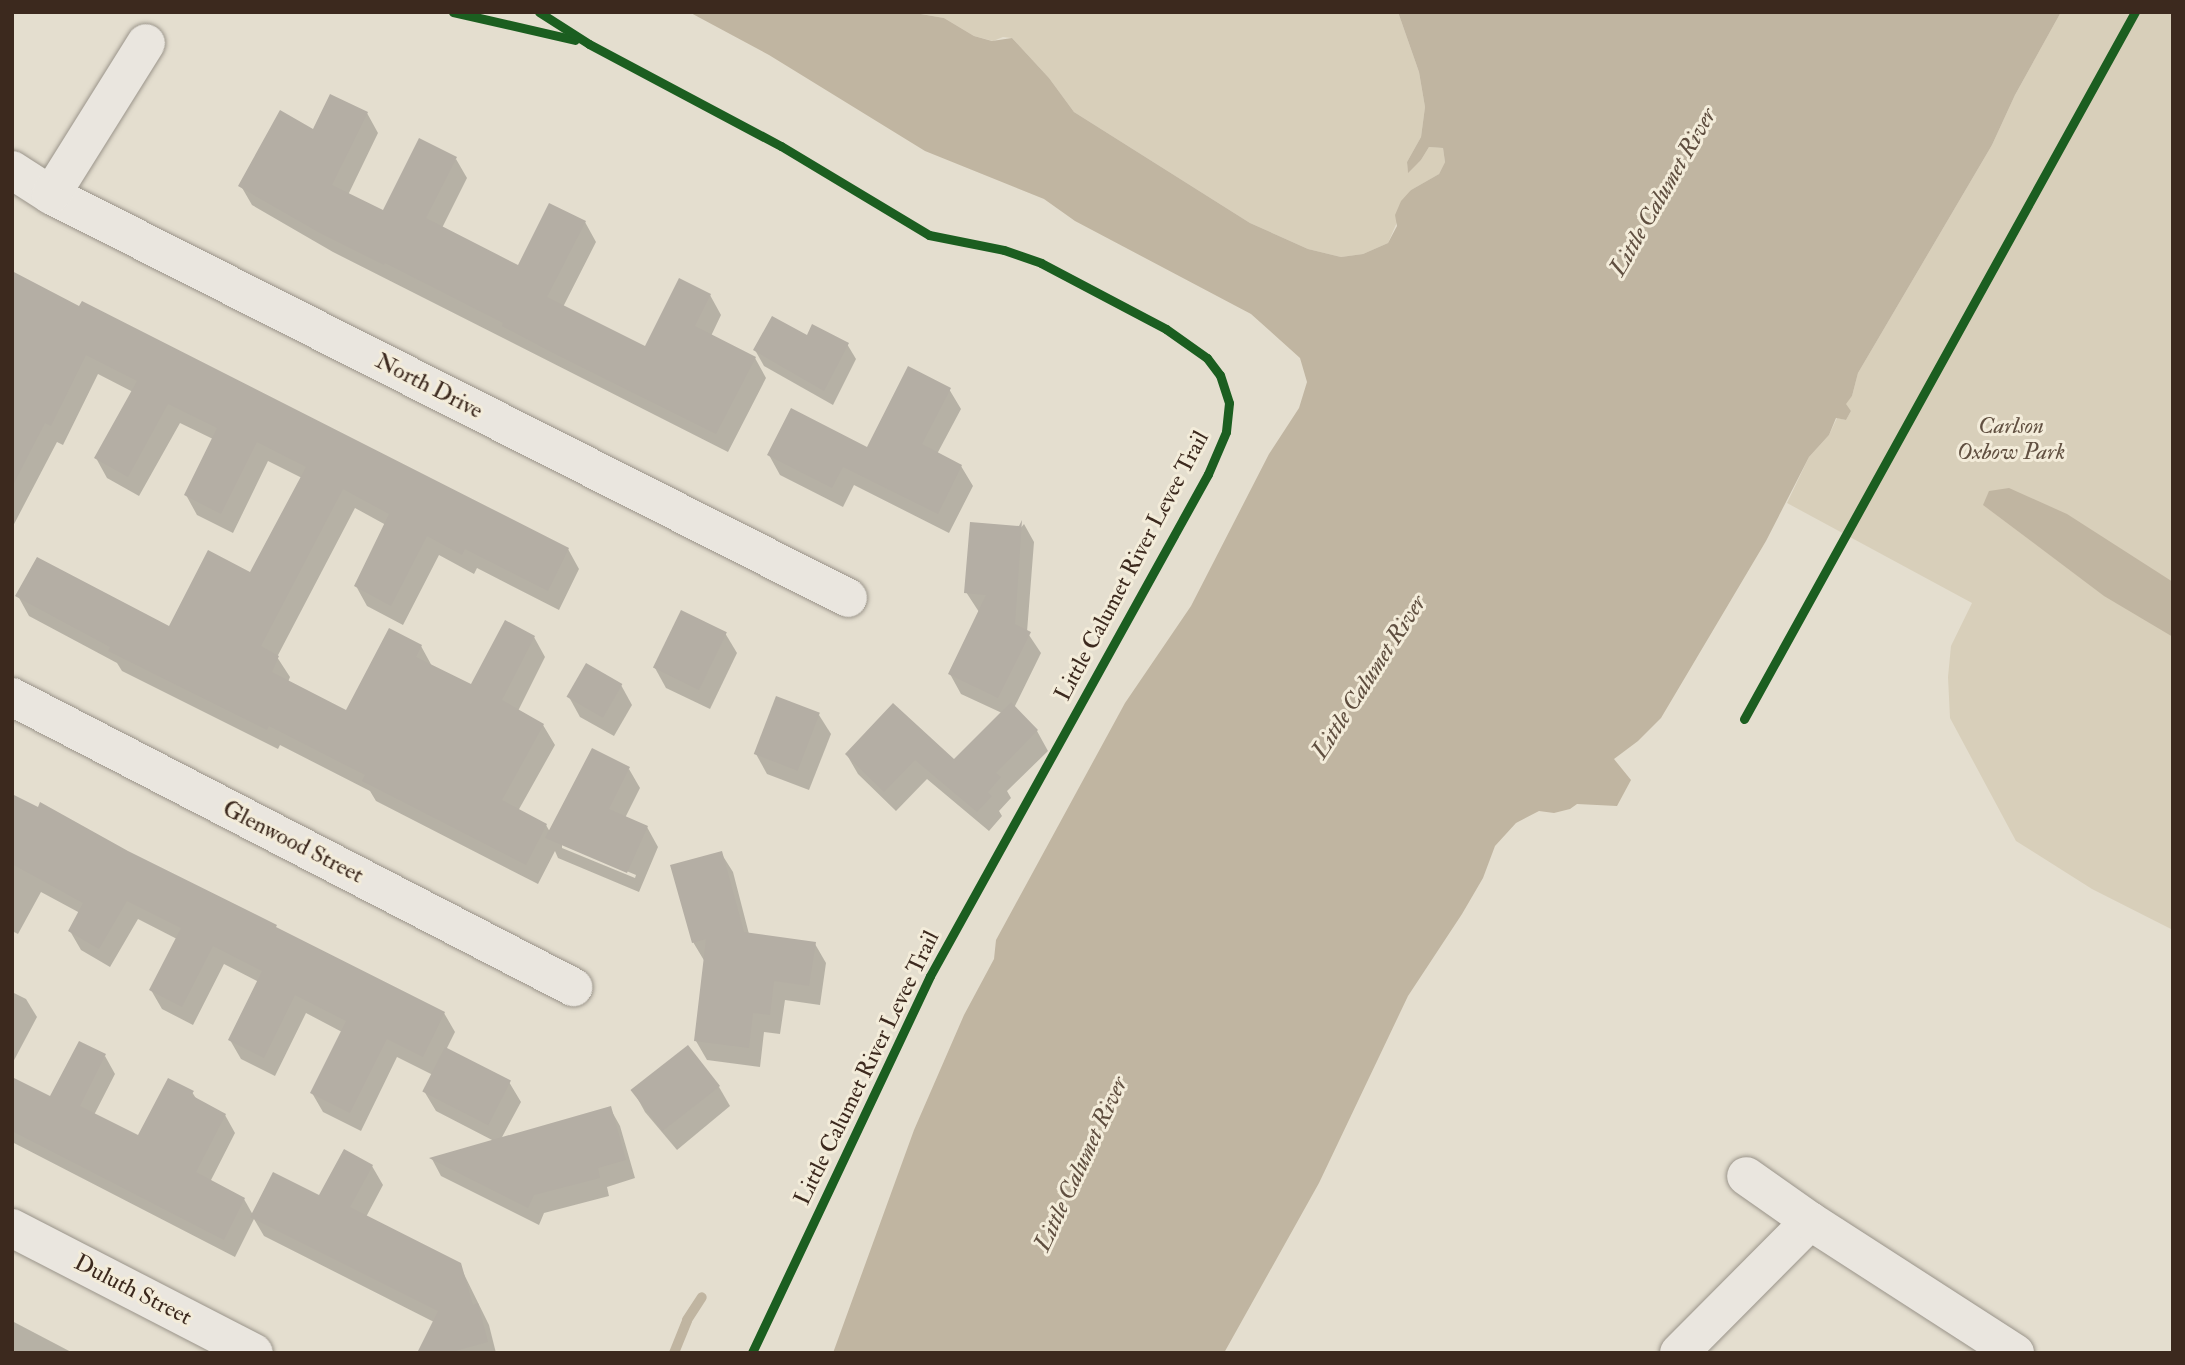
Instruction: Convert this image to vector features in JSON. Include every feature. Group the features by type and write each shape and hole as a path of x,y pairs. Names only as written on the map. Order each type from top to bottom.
{"street":[{"path":"51,195 145,43"},
{"name":"North Drive","path":"12,170 51,195 848,598"},
{"name":"Glenwood Street","path":"12,697 573,986"},
{"path":"1746,1176 1810,1221 2015,1353"},
{"path":"1679,1353 1810,1221"},
{"name":"Duluth Street","path":"12,1228 254,1353"}],"green space":[{"path":"909,12 1398,12 1419,72 1425,107 1421,137 1407,162 1408,172 1421,160 1429,147 1443,148 1445,162 1439,174 1411,190 1388,243 1363,254 1341,257 1308,249 1250,223 1074,112 1049,78 1012,38 1003,37 993,41 974,36 944,18"},
{"name":"Carlson Oxbow Park","path":"2061,12 2173,12 2173,930 2092,889 2016,841 1950,718 1948,677 1951,646 1972,603 1787,503 1809,457 1829,435 1837,418 1846,420 1851,411 1845,404 1852,396 1858,373 1992,145 2015,95"}],"water":[{"name":"Little Calumet River","path":"689,12 909,12 944,18 974,36 992,41 1012,38 1049,78 1074,112 1250,223 1308,249 1341,257 1363,254 1388,243 1397,226 1395,215 1401,201 1411,190 1439,174 1445,162 1443,148 1429,147 1408,173 1407,162 1421,137 1425,107 1419,72 1398,12 2061,12 2015,95 1992,145 1858,373 1852,396 1846,404 1851,411 1846,420 1836,418 1829,435 1809,457 1766,541 1661,718 1638,741 1614,759 1631,780 1617,806 1577,804 1570,809 1554,813 1539,811 1516,823 1495,846 1483,878 1408,996 1319,1183 1224,1353 833,1353 914,1130 964,1015 994,959 996,940 1125,703 1191,606 1269,454 1299,408 1307,382 1300,358 1251,314 1075,221 1044,199 925,151 769,55"},
{"path":"2009,488 2067,514 2173,582 2173,637 2104,596 1983,505 1989,491"}],"building":[{"path":"330,94 368,112 332,185 383,210 419,138 457,157 426,218 518,265 549,203 586,221 547,297 645,346 679,278 711,294 695,326 756,357 716,434 557,355 502,326 503,323 385,263 384,265 320,233 238,186 280,110 313,129"},
{"path":"12,271 79,306 82,301 569,548 548,591 465,549 462,555 427,536 391,606 354,586 389,514 343,489 261,646 279,656 272,672 346,710 389,628 422,645 416,657 471,684 505,620 535,636 502,700 544,724 502,800 547,824 526,865 362,781 365,775 269,726 267,730 108,651 110,647 15,596 37,557 169,626 208,550 250,572 306,467 257,442 221,514 184,495 217,428 168,404 128,477 94,458 137,381 86,355 51,426 45,423 12,487"},
{"path":"772,316 807,335 812,324 849,343 824,391 753,350"},
{"path":"908,366 951,388 922,444 962,465 938,514 843,467 832,488 767,455 791,408 867,447"},
{"path":"1022,520 1015,624 1031,632 998,698 948,674 986,595 964,593 970,522 1019,526"},
{"path":"681,610 727,632 699,690 653,668"},
{"path":"586,663 622,684 603,718 566,697"},
{"path":"776,696 820,713 798,771 754,754"},
{"path":"1011,702 1038,730 996,773 1001,777 988,792 992,796 977,812 915,760 884,792 845,754 893,703 954,759"},
{"path":"592,748 630,767 609,809 648,826 627,873 545,838"},
{"path":"12,794 38,807 40,802 128,851 445,1012 423,1057 387,1039 350,1113 310,1093 346,1021 295,995 264,1058 228,1040 262,971 213,946 182,1007 149,990 181,928 127,901 99,949 68,931 83,903 12,864"},
{"path":"722,851 744,932 816,942 809,986 774,981 770,1015 753,1013 749,1048 694,1041 706,939 692,943 670,865"},
{"path":"79,1041 106,1054 80,1106 138,1135 168,1078 194,1091 191,1095 226,1114 196,1172 245,1198 224,1240 12,1131 12,1077 50,1096"},
{"path":"688,1045 720,1086 662,1131 630,1090"},
{"path":"445,1047 511,1081 488,1125 422,1092"},
{"path":"611,1106 626,1160 598,1168 600,1178 534,1195 528,1208 429,1158"},
{"path":"344,1149 373,1165 350,1207 461,1263 473,1305 478,1303 488,1342 448,1353 417,1353 438,1311 250,1217 273,1172 319,1195"}],"waterway":[{"path":"674,1353 687,1320 702,1297"}],"cycle path":[{"path":"453,12 575,40"},
{"name":"Little Calumet River Levee Trail","path":"539,12 589,44 781,146 929,235 1004,250 1041,263 1166,329 1207,358 1220,375 1229,403 1226,432 1208,474 930,976 752,1353"},
{"path":"1744,719 2135,12"}]}
